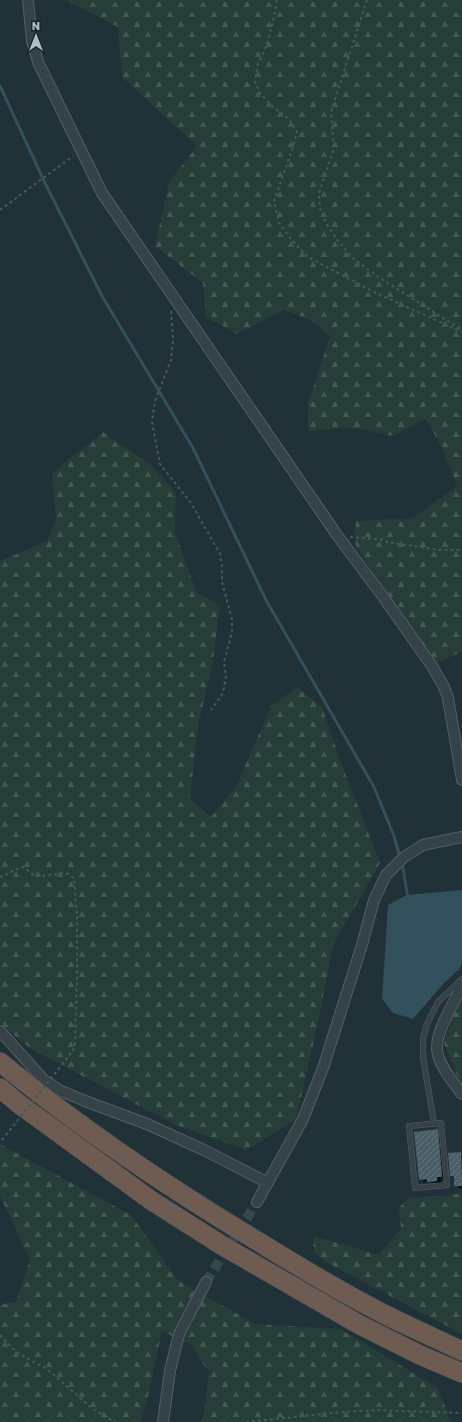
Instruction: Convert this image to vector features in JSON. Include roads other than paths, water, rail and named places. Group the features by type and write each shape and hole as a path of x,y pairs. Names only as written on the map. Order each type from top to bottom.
{"highway":[{"path":"0,1062 36,1092 117,1151 211,1214 306,1271 387,1315 462,1351"},
{"path":"0,1088 19,1104 152,1201 223,1246 360,1325 420,1355 462,1373"}],"street":[{"path":"28,0 32,41 38,62 102,193 337,535 393,610 432,666 444,687 448,698 462,780"},
{"path":"257,1202 303,1119 323,1068 362,945 374,900 386,875 404,857 423,846 462,837"},
{"path":"462,986 444,1023 437,1043 437,1054 443,1066 462,1094"},
{"path":"0,1031 44,1080 59,1090 146,1124 206,1151 268,1183"},
{"path":"163,1422 169,1378 178,1334 206,1282"}],"lane":[{"path":"434,1123 423,1057 423,1039 427,1024 438,1002 462,979"},
{"path":"434,1123 441,1123 447,1184 415,1188 409,1126 434,1123"}],"water":[{"path":"462,890 462,961 460,968 444,983 413,1019 393,1013 382,999 388,905 407,895"}],"waterway":[{"path":"0,86 45,183 102,296 193,448 266,600 374,787 394,836 400,857"},
{"path":"402,863 408,898"}],"tunnel":[{"path":"206,1282 257,1202"}]}
